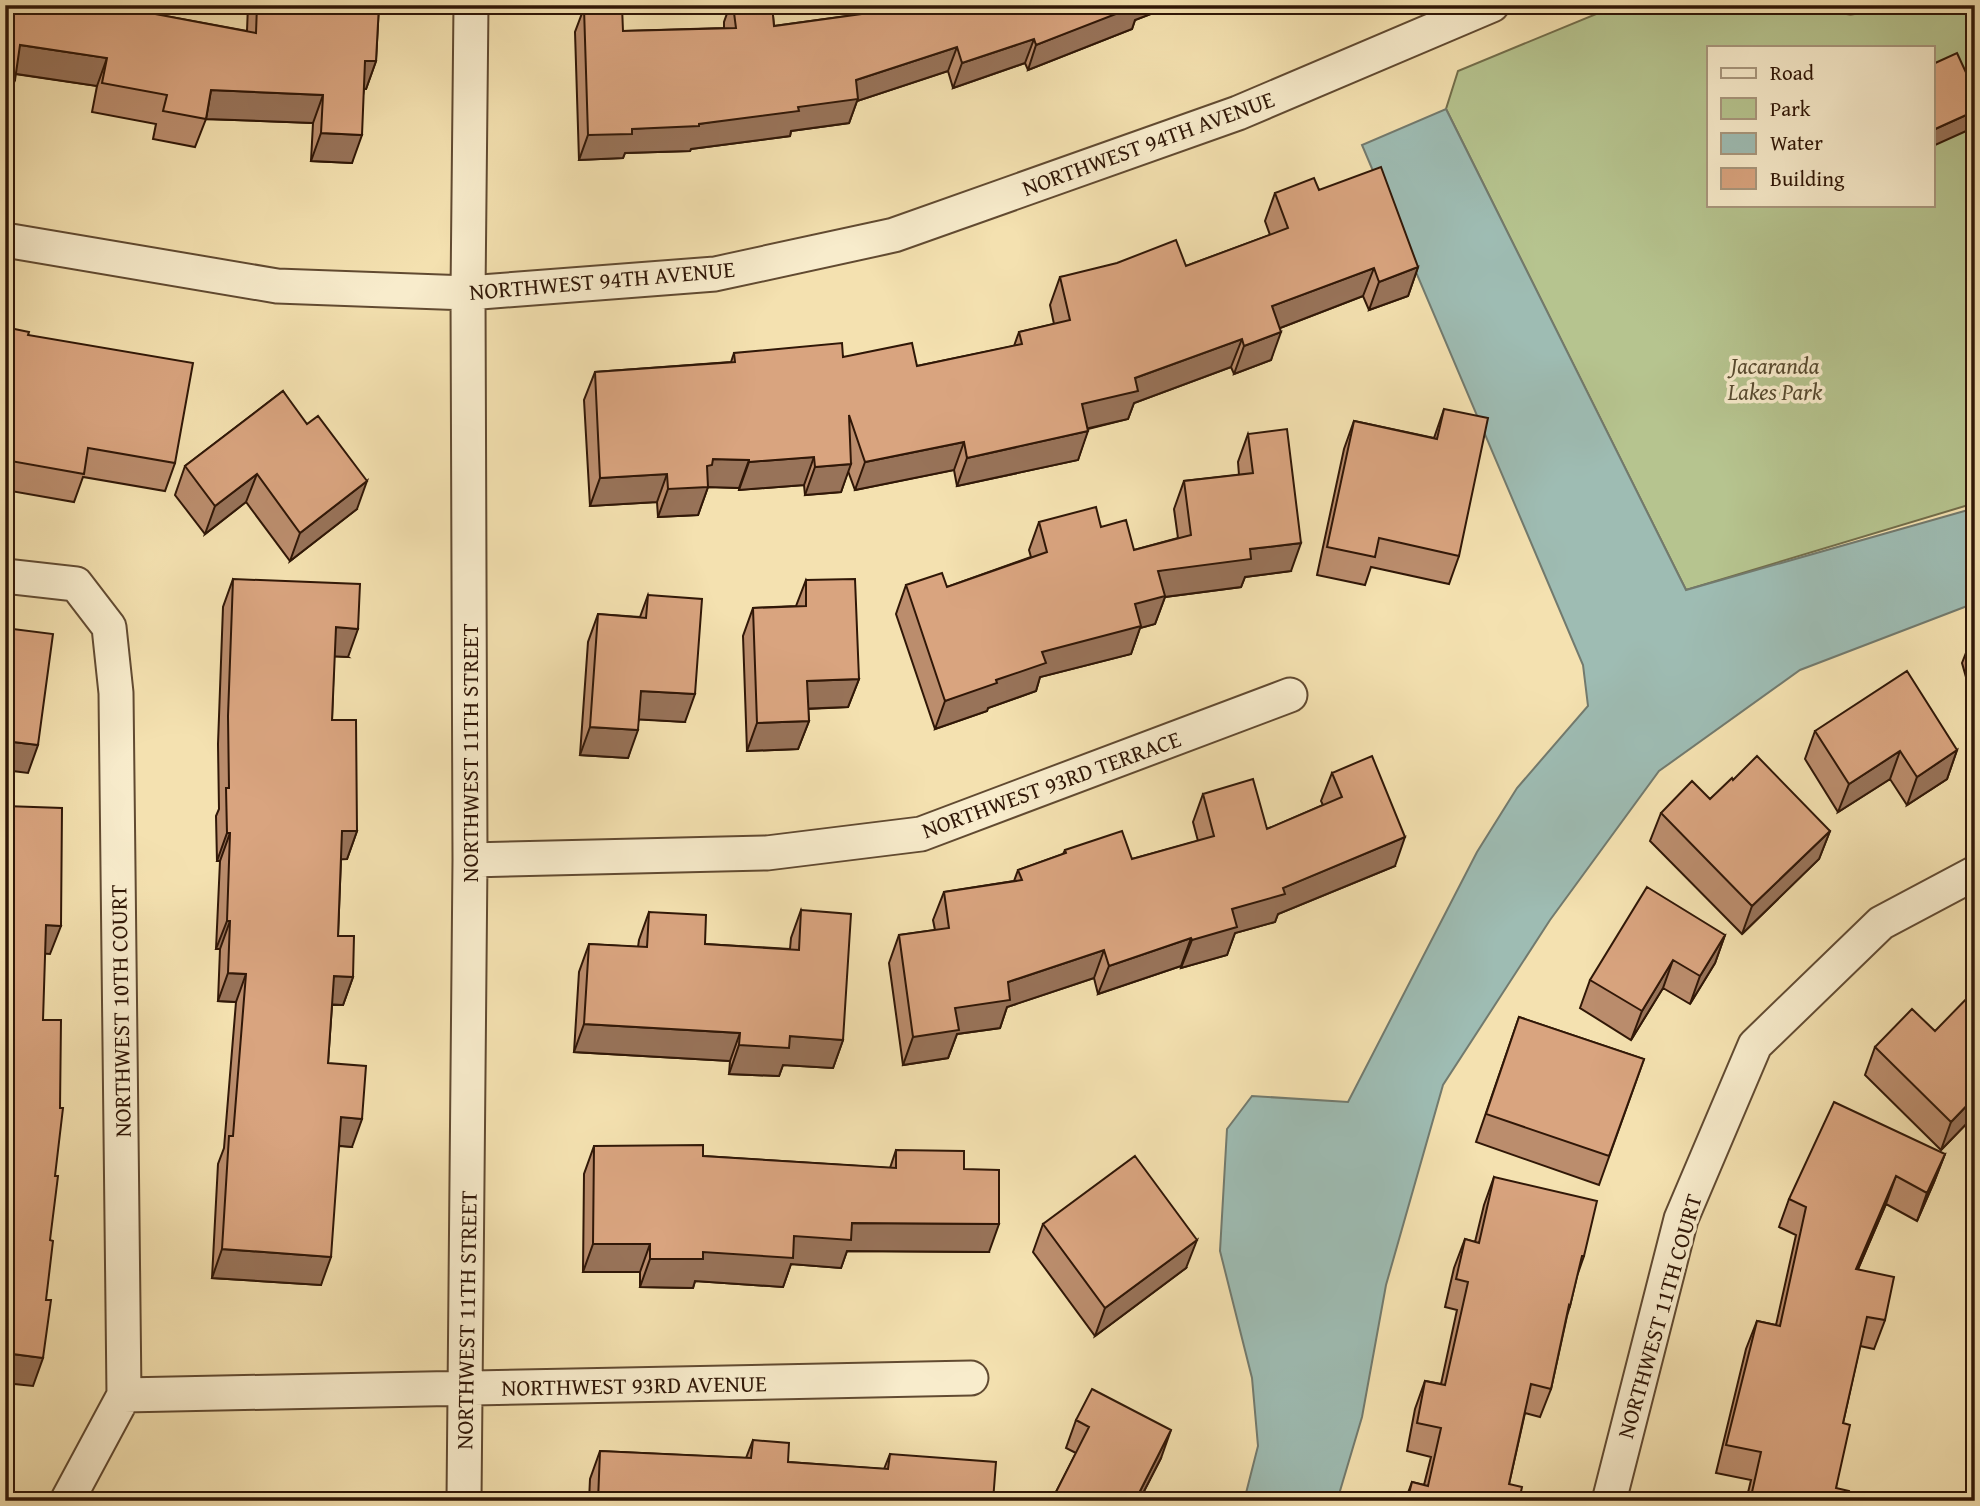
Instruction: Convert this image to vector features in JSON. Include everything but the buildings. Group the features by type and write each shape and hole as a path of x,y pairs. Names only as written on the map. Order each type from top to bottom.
{"street":[{"name":"NORTHWEST 11TH STREET","path":"464,1501 470,860 468,293 471,5"},
{"name":"NORTHWEST 94TH AVENUE","path":"5,240 278,286 468,293 715,274 894,235 1238,113 1492,5"},
{"name":"NORTHWEST 10TH COURT","path":"5,576 76,584 109,627 116,693 124,1395"},
{"name":"NORTHWEST 93RD TERRACE","path":"470,860 767,853 921,834 1290,695"},
{"name":"NORTHWEST 11TH COURT","path":"1609,1501 1681,1219 1755,1045 1881,923 1975,873"},
{"name":"NORTHWEST 93RD AVENUE","path":"124,1395 971,1378"},
{"path":"67,1501 124,1395"}],"green space":[{"name":"Jacaranda Lakes Park","path":"1618,5 1975,5 1975,503 1686,590 1446,109 1458,71"}],"water":[{"path":"1446,109 1686,590 1975,508 1975,603 1800,670 1659,771 1550,920 1443,1085 1386,1285 1362,1417 1337,1501 1244,1501 1258,1446 1252,1378 1220,1251 1227,1129 1252,1096 1348,1102 1477,852 1517,788 1588,706 1583,665 1362,145"}]}
